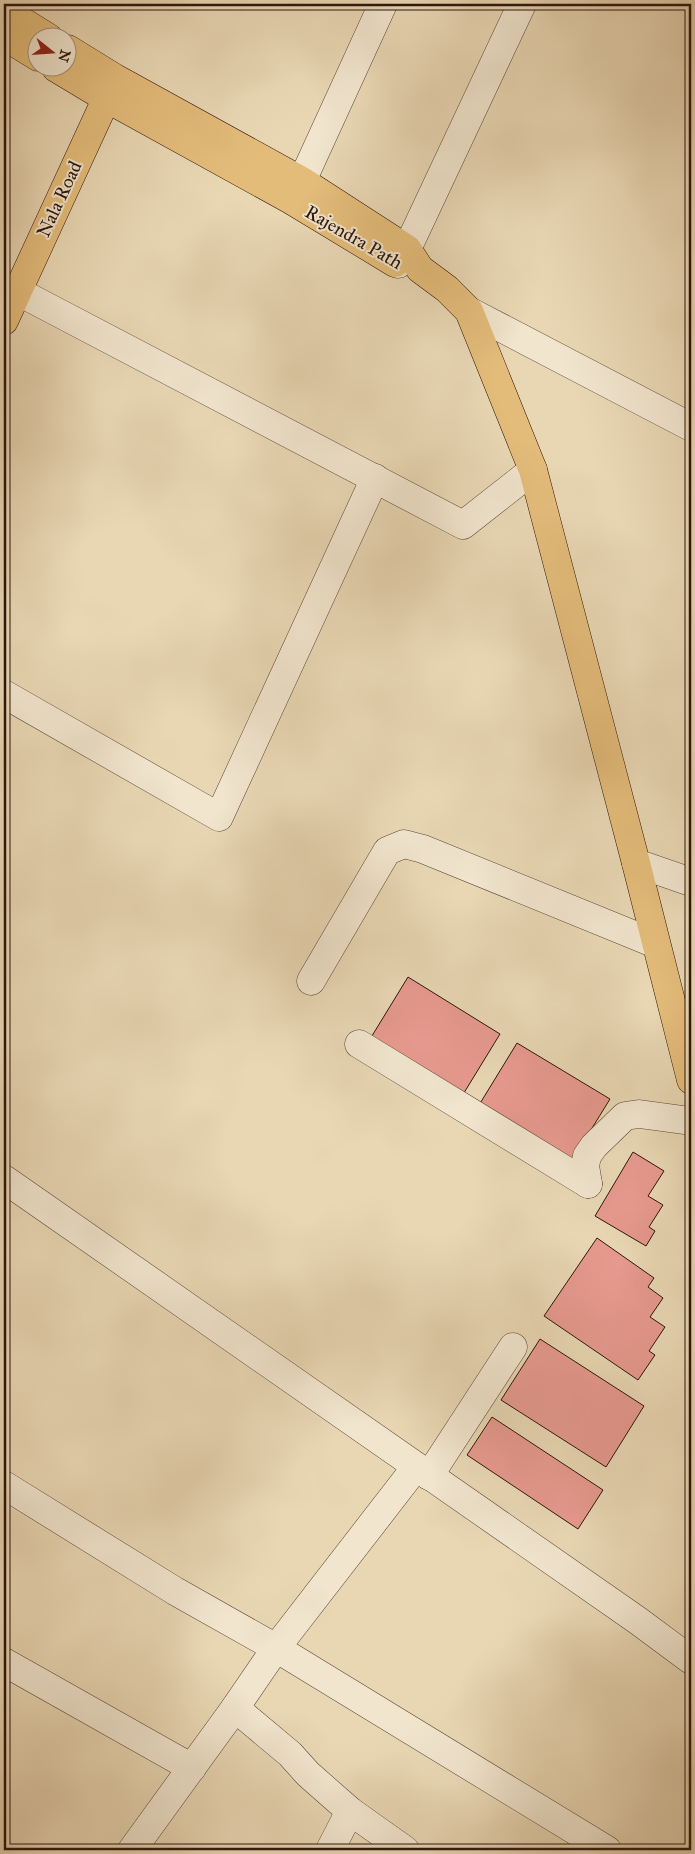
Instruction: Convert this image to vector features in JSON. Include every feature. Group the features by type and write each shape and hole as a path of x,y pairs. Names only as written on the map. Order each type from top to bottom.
{"main road":[{"path":"12,17 31,28"},
{"path":"12,17 28,42"},
{"name":"Rajendra Path","path":"78,58 111,88 291,200 408,261"},
{"name":"Rajendra Path","path":"78,76 111,88 302,181 408,261"},
{"name":"Nala Road","path":"4,320 111,88"},
{"path":"408,261 447,289 469,311 532,470 636,863 691,1080"}],"street":[{"path":"302,181 383,4"},
{"path":"408,261 522,4"},
{"path":"17,291 463,525 532,470"},
{"path":"469,311 691,427"},
{"path":"4,694 219,816 375,478"},
{"path":"311,981 387,851 404,844 423,848 656,944"},
{"path":"636,863 691,882"},
{"path":"359,1044 588,1184 587,1156 594,1146 625,1116 639,1114 691,1121"},
{"path":"4,1179 637,1620 691,1660"},
{"path":"132,1850 276,1648 422,1471 513,1347"},
{"path":"4,1485 175,1591 276,1648 607,1850"},
{"path":"4,1662 192,1768"},
{"path":"235,1708 290,1754 308,1774 350,1811 406,1850"},
{"path":"330,1850 350,1811"}],"building":[{"path":"408,977 500,1034 459,1101 367,1044"},
{"path":"517,1043 610,1099 568,1167 476,1110"},
{"path":"633,1152 664,1171 648,1196 663,1205 649,1227 655,1231 646,1246 595,1216"},
{"path":"597,1238 654,1278 648,1287 663,1298 650,1317 665,1327 649,1351 655,1355 638,1380 544,1316"},
{"path":"540,1339 644,1406 606,1467 501,1400"},
{"path":"492,1417 603,1490 578,1529 467,1455"}]}
